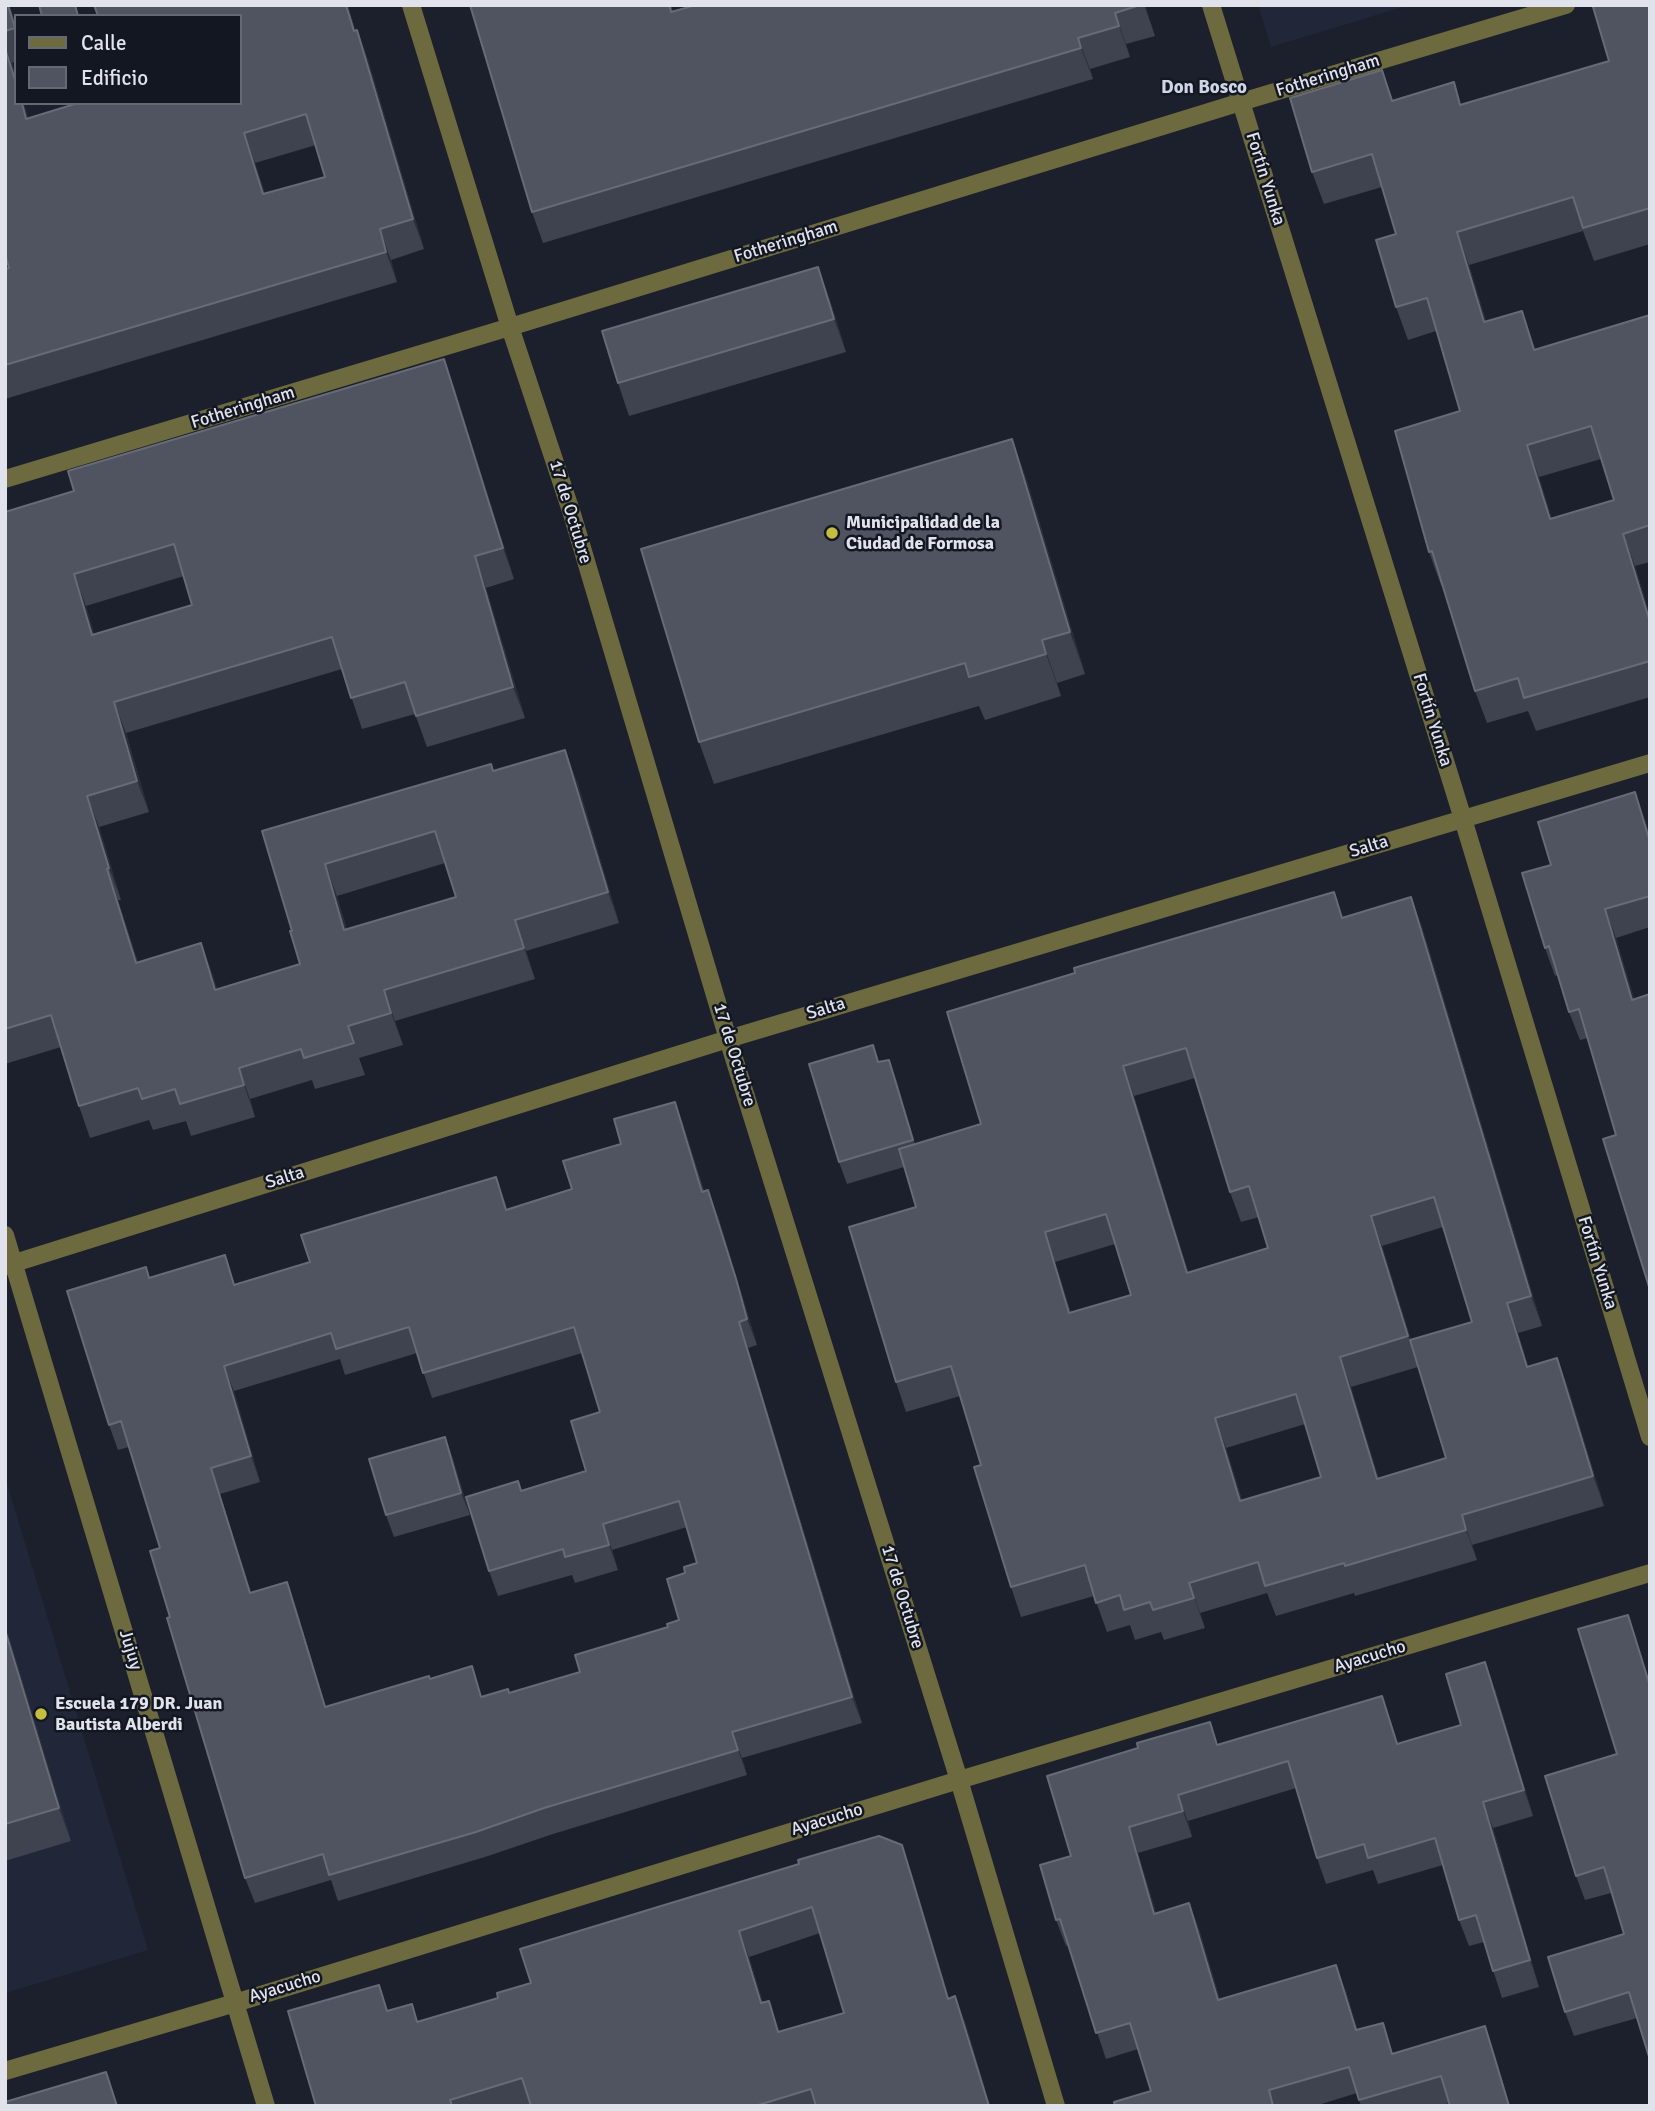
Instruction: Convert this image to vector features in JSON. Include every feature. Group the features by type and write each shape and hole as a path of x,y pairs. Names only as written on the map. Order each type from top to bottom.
{"street":[{"name":"17 de Octubre","path":"411,5 510,327 576,527 728,1039 959,1780 1056,2106"},
{"name":"Fortín Yunka","path":"1211,5 1463,819 1650,1437"},
{"name":"Fotheringham","path":"5,479 1566,5"},
{"name":"Salta","path":"10,1264 728,1039 1650,763"},
{"name":"Jujuy","path":"5,1235 10,1264 266,2106"},
{"name":"Ayacucho","path":"5,2071 1650,1573"}],"shaded area":[{"path":"1258,5 1409,5 1271,47"},
{"name":"Escuela 179 DR. Juan Bautista Alberdi","path":"5,1477 148,1950 5,1993"}],"building":[{"path":"5,5 8,5 14,28 5,31"},
{"path":"39,5 75,5 77,14 41,14"},
{"path":"94,5 346,5 354,31 357,30 413,219 380,229 386,252 5,365 5,269 9,268 5,254 5,48 14,77 14,105 22,105 26,119 72,105 242,105 242,14 97,14","holes":["306,114 325,177 263,194 244,133"]},
{"path":"470,5 669,5 671,12 696,5 1140,5 1115,13 1119,26 1078,38 1081,48 532,212"},
{"path":"1650,5 1650,208 1583,228 1573,197 1457,232 1484,322 1522,311 1534,350 1650,315 1650,525 1623,534 1650,622 1650,661 1524,698 1518,678 1475,691 1432,551 1429,552 1395,431 1460,411 1427,298 1396,307 1376,240 1396,234 1372,154 1312,172 1290,98 1382,70 1392,101 1454,82 1460,105 1609,61 1593,7","holes":["1591,426 1614,500 1550,519 1527,445"]},
{"path":"818,267 834,319 618,383 602,331"},
{"path":"444,359 503,548 475,556 513,687 416,716 405,682 351,698 332,637 114,702 137,781 87,796 136,963 201,943 215,990 300,964 262,831 491,764 493,771 565,750 608,892 515,920 524,948 384,990 391,1013 348,1026 354,1043 304,1058 301,1049 239,1068 244,1085 180,1104 175,1089 142,1099 138,1088 79,1106 51,1015 5,1029 5,512 74,491 68,471","holes":["174,544 192,605 92,635 74,574","435,831 456,897 344,930 325,864"]},
{"path":"1012,439 1070,632 1042,640 1046,654 969,677 965,663 699,742 641,549"},
{"path":"1635,792 1650,842 1650,896 1605,909 1632,1000 1650,994 1650,1290 1603,1139 1616,1135 1579,1009 1569,1012 1549,946 1545,948 1522,873 1551,865 1538,822"},
{"path":"1334,892 1342,918 1411,897 1531,1296 1507,1303 1527,1367 1557,1358 1593,1476 1462,1515 1466,1530 1345,1566 1344,1563 1265,1586 1258,1562 1189,1583 1194,1598 1153,1610 1150,1602 1124,1610 1120,1595 1096,1603 1085,1565 1011,1587 974,1467 981,1465 951,1366 896,1382 849,1227 916,1207 899,1149 981,1124 947,1012 1075,973 1074,968","holes":["1186,1048 1230,1192 1249,1186 1268,1248 1187,1273 1123,1066","1434,1197 1472,1322 1410,1340 1446,1458 1377,1479 1340,1357 1408,1336 1371,1216","1106,1214 1131,1295 1069,1313 1045,1232","1296,1394 1321,1477 1240,1501 1215,1418"]},
{"path":"873,1045 878,1062 889,1060 913,1140 839,1162 809,1064"},
{"path":"675,1102 702,1192 708,1190 736,1279 747,1319 739,1322 852,1697 732,1732 738,1750 544,1808 476,1832 329,1875 323,1854 245,1878 167,1618 170,1617 150,1551 160,1548 121,1421 109,1425 67,1291 146,1267 149,1278 225,1255 234,1285 310,1262 301,1235 496,1177 506,1210 572,1189 563,1161 621,1144 614,1119","holes":["409,1327 423,1373 574,1327 600,1412 571,1421 586,1471 521,1491 518,1481 466,1497 489,1571 563,1549 565,1557 609,1545 603,1524 679,1501 697,1563 684,1567 685,1573 667,1579 679,1620 667,1624 668,1627 575,1655 580,1672 509,1693 508,1689 481,1697 472,1666 325,1707 287,1582 250,1593 211,1468 251,1456 224,1366 331,1333 336,1349"]},
{"path":"445,1437 461,1493 386,1515 369,1459"},
{"path":"1628,1615 1650,1686 1650,2060 1629,1992 1565,2012 1548,1957 1624,1934 1604,1867 1576,1876 1545,1776 1617,1754 1578,1629"},
{"path":"5,1630 59,1808 5,1824"},
{"path":"1485,1662 1524,1790 1483,1802 1530,1960 1493,1971 1476,1915 1459,1920 1435,1838 1368,1858 1364,1844 1317,1858 1288,1761 1178,1795 1183,1811 1129,1827 1154,1914 1189,1903 1218,2000 1336,1965 1356,2030 1383,2023 1392,2054 1485,2026 1509,2106 1450,2106 1441,2076 1359,2100 1349,2067 1269,2090 1273,2106 1115,2106 1114,2102 1151,2091 1130,2023 1096,2033 1060,1919 1056,1920 1040,1865 1071,1856 1047,1776 1138,1748 1137,1743 1210,1722 1217,1745 1382,1696 1397,1744 1461,1725 1446,1674"},
{"path":"879,1836 902,1845 948,1999 955,1996 989,2106 816,2106 811,2089 755,2106 531,2106 522,2078 450,2100 452,2106 316,2106 288,2011 379,1985 387,2011 412,2004 417,2022 498,1998 497,1993 531,1983 520,1949 799,1864 798,1860","holes":["812,1907 844,2013 778,2032 769,2001 761,2003 739,1931"]},
{"path":"106,2072 117,2106 5,2106 5,2102"}],"place":[{"name":"Municipalidad de la Ciudad de Formosa","path":"832,533"},
{"name":"Escuela 179 DR. Juan Bautista Alberdi","path":"41,1714"}],"district":[{"name":"Don Bosco","path":"1204,88"}]}
